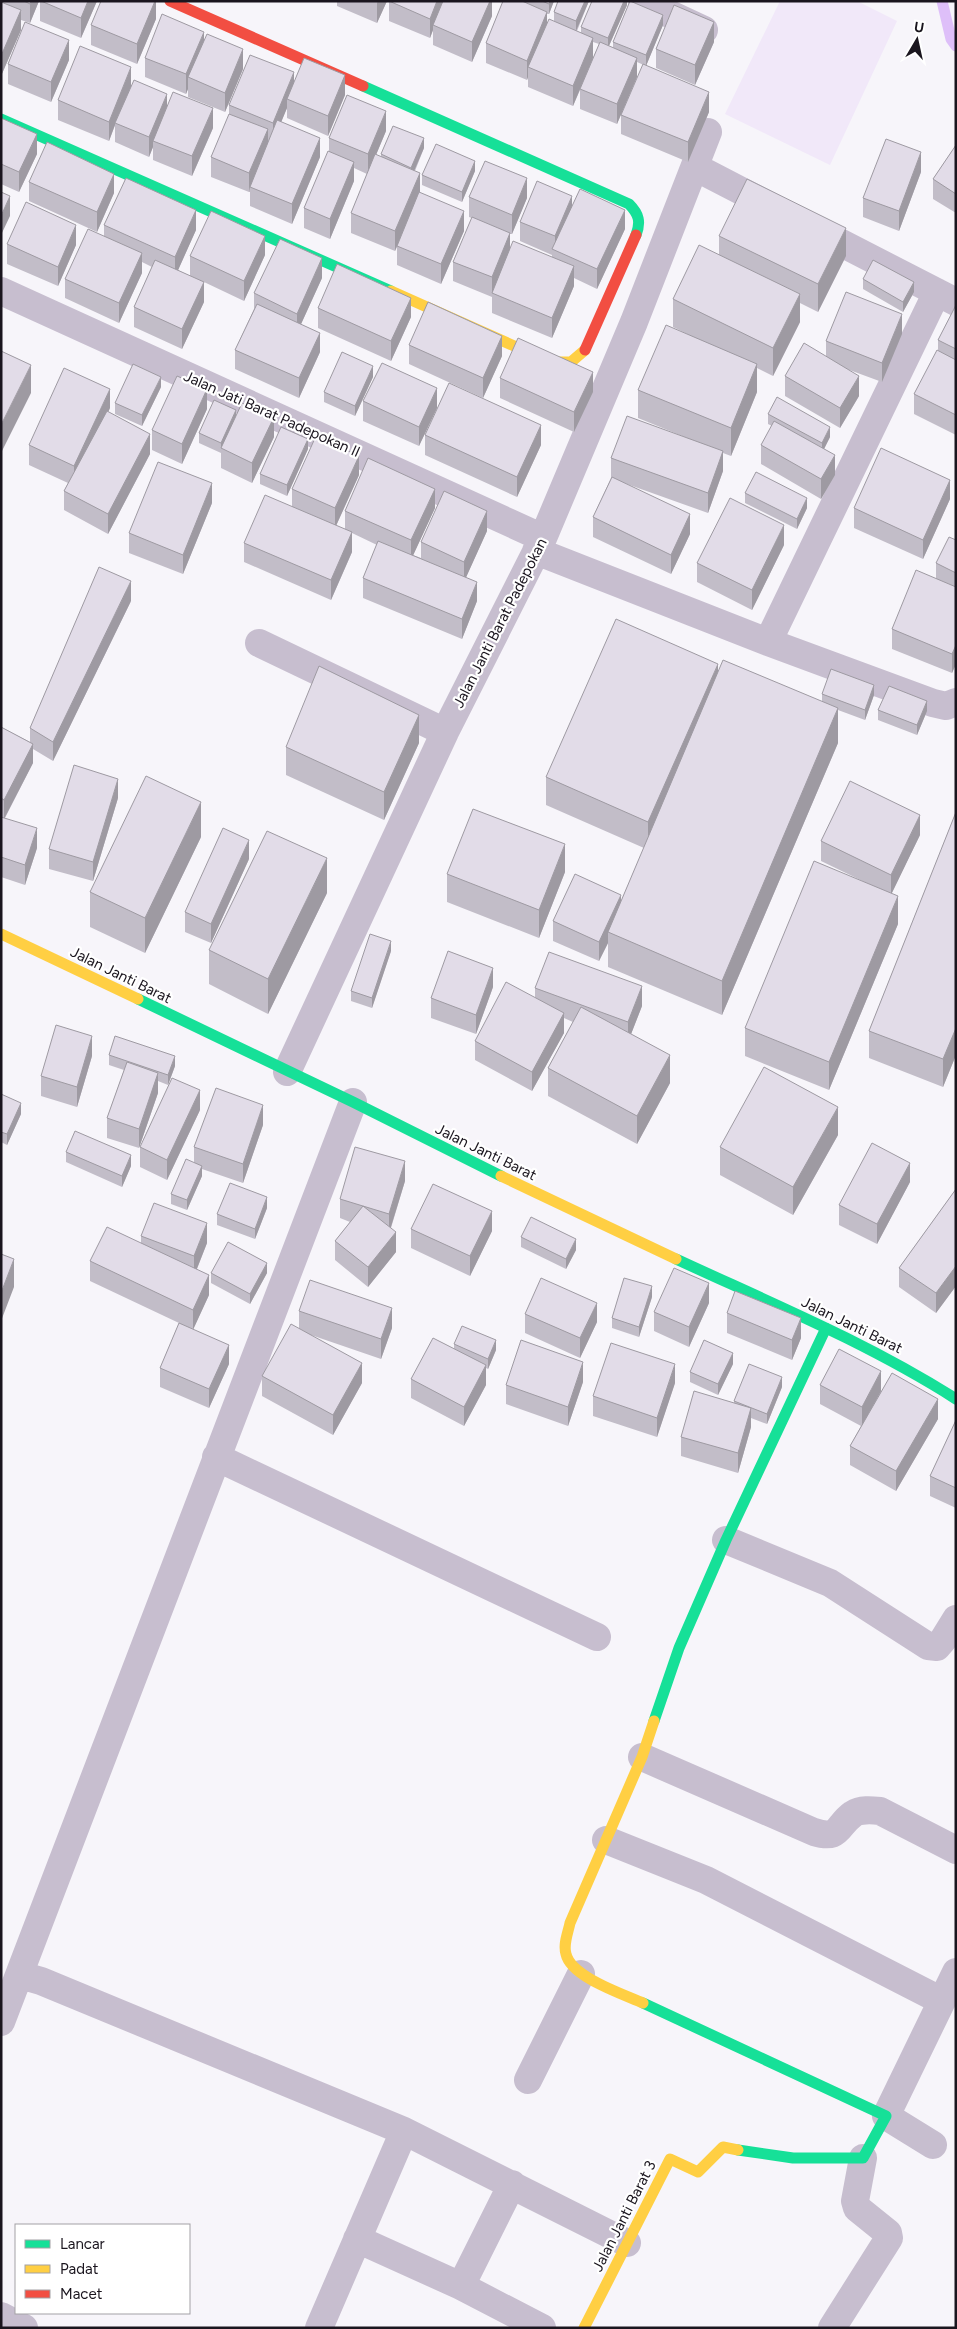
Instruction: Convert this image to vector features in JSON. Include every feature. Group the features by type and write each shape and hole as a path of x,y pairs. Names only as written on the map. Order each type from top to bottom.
{"street":[{"path":"1,119 550,362 566,366 577,361 586,348 640,223 636,211 629,204 170,1"},
{"path":"642,1 709,32"},
{"name":"Jalan Janti Barat Padepokan","path":"287,1072 445,732 540,544 634,322 708,132"},
{"path":"695,167 947,297 768,642"},
{"name":"Jalan Jati Barat Padepokan II","path":"1,291 540,544 768,642 934,703 946,706 956,702"},
{"path":"259,643 445,732"},
{"name":"Jalan Janti Barat","path":"1,934 353,1102 581,1216 826,1328 912,1371 956,1398"},
{"path":"1,2022 353,1102"},
{"path":"826,1328 726,1540 679,1648 642,1757 570,1923 564,1948 568,1963 581,1974 886,2116 934,2145"},
{"path":"216,1457 597,1636"},
{"path":"726,1540 830,1583 928,1646 937,1647 956,1619"},
{"path":"642,1757 825,1836 839,1831 853,1814 867,1810 880,1811 956,1850"},
{"path":"606,1840 706,1880 942,2002"},
{"path":"832,2328 890,2238 888,2233 857,2208 855,2201 863,2158 886,2116 956,1972"},
{"path":"528,2080 581,1974"},
{"path":"20,1975 41,1981 404,2131 627,2243"},
{"path":"319,2328 404,2131"},
{"name":"Jalan Janti Barat 3","path":"584,2328 670,2159 698,2172 723,2147 753,2154 799,2160 863,2158"},
{"path":"460,2286 512,2184"},
{"path":"357,2239 460,2286 542,2328"},
{"path":"1,2316 24,2328"}],"shaded area":[{"path":"780,1 857,1 897,21 830,165 725,114"}],"building":[{"path":"41,1 88,1 81,18"},
{"path":"101,1 155,1 137,44 91,25"},
{"path":"389,1 437,1 430,19"},
{"path":"443,1 490,1 472,42 433,25"},
{"path":"503,1 522,1 547,12 527,61 486,43"},
{"path":"558,1 585,1 576,21 554,12"},
{"path":"592,1 624,1 608,38 581,27"},
{"path":"630,1 663,15 646,55 613,42"},
{"path":"1,2 21,10 1,56"},
{"path":"674,5 714,22 695,65 656,49"},
{"path":"162,14 204,32 186,74 145,58"},
{"path":"549,19 593,38 573,86 528,67"},
{"path":"25,22 69,40 51,82 8,64"},
{"path":"207,34 243,49 225,93 188,77"},
{"path":"600,42 637,58 617,104 580,89"},
{"path":"80,46 131,67 109,122 58,100"},
{"path":"250,55 294,72 273,123 229,105"},
{"path":"304,58 345,75 328,116 287,99"},
{"path":"643,64 709,92 688,142 621,115"},
{"path":"134,80 167,94 149,137 115,123"},
{"path":"173,92 213,108 192,156 153,141"},
{"path":"347,95 386,111 368,154 329,138"},
{"path":"229,114 268,129 249,173 211,157"},
{"path":"1,118 37,134 19,172 1,164"},
{"path":"277,120 320,138 292,204 250,187"},
{"path":"393,126 424,138 411,168 381,154"},
{"path":"886,139 921,152 899,211 863,198"},
{"path":"47,142 114,174 97,212 29,182"},
{"path":"436,144 475,161 462,192 422,175"},
{"path":"956,145 956,194 933,179"},
{"path":"328,151 354,162 330,219 304,208"},
{"path":"375,154 420,173 395,231 351,213"},
{"path":"485,161 527,178 512,215 469,197"},
{"path":"126,178 196,210 175,257 104,225"},
{"path":"747,179 846,228 818,284 719,236"},
{"path":"537,181 572,196 555,236 520,222"},
{"path":"580,189 625,210 597,269 552,249"},
{"path":"1,192 10,196 1,216"},
{"path":"419,192 464,211 441,264 397,246"},
{"path":"26,202 76,225 58,267 7,244"},
{"path":"211,211 265,236 244,281 190,256"},
{"path":"472,217 510,233 492,277 453,262"},
{"path":"88,229 142,253 119,303 65,279"},
{"path":"280,239 322,258 297,314 254,293"},
{"path":"513,241 574,266 552,318 492,293"},
{"path":"699,245 800,294 773,348 673,299"},
{"path":"155,260 204,282 182,329 134,307"},
{"path":"873,260 914,282 903,302 863,279"},
{"path":"337,264 411,298 391,341 318,308"},
{"path":"846,292 902,314 882,363 826,341"},
{"path":"428,302 502,336 483,378 409,345"},
{"path":"257,304 320,333 299,378 235,350"},
{"path":"956,305 956,349 938,340"},
{"path":"666,325 757,364 731,428 638,390"},
{"path":"518,338 593,372 574,412 500,378"},
{"path":"804,343 859,376 840,408 785,376"},
{"path":"937,350 956,360 956,415 914,394"},
{"path":"1,351 31,365 1,425"},
{"path":"342,352 373,366 355,406 324,392"},
{"path":"382,363 437,388 419,427 363,401"},
{"path":"133,364 161,377 142,415 115,403"},
{"path":"64,368 110,389 74,466 29,445"},
{"path":"177,376 207,389 182,444 152,430"},
{"path":"449,383 541,425 517,477 425,435"},
{"path":"777,397 830,427 822,443 768,414"},
{"path":"214,400 236,410 221,443 199,433"},
{"path":"242,403 274,417 252,463 221,448"},
{"path":"107,411 150,434 108,514 64,491"},
{"path":"627,416 723,451 708,493 611,458"},
{"path":"774,421 835,455 821,479 761,445"},
{"path":"281,427 308,439 287,485 260,474"},
{"path":"316,436 359,456 335,508 292,489"},
{"path":"881,448 950,480 923,540 854,508"},
{"path":"368,458 435,489 411,540 345,511"},
{"path":"158,462 212,483 183,555 129,533"},
{"path":"756,472 807,498 797,519 745,493"},
{"path":"612,477 690,514 671,555 593,517"},
{"path":"444,491 487,511 464,562 421,542"},
{"path":"265,495 352,532 331,580 244,543"},
{"path":"730,498 784,525 752,590 697,563"},
{"path":"949,537 956,540 956,573 936,563"},
{"path":"378,541 477,582 462,619 363,578"},
{"path":"99,567 131,581 53,742 30,728"},
{"path":"916,570 956,587 956,645 952,654 892,629"},
{"path":"616,619 718,664 648,822 546,777"},
{"path":"723,660 838,708 722,981 608,932"},
{"path":"319,666 419,715 384,792 286,747"},
{"path":"831,669 874,685 865,710 822,694"},
{"path":"889,686 927,701 917,725 878,710"},
{"path":"1,727 33,744 4,800 1,798"},
{"path":"74,765 118,779 93,862 49,849"},
{"path":"146,776 201,802 145,918 90,892"},
{"path":"850,781 920,815 891,875 821,841"},
{"path":"473,809 565,844 539,910 447,874"},
{"path":"956,812 956,1028 943,1059 869,1031"},
{"path":"1,817 37,828 25,865 1,857"},
{"path":"223,828 249,840 211,924 185,912"},
{"path":"267,831 327,858 268,979 209,950"},
{"path":"814,861 898,896 829,1062 745,1028"},
{"path":"575,874 621,895 599,942 553,921"},
{"path":"370,934 391,941 372,998 351,991"},
{"path":"448,951 493,968 476,1015 431,998"},
{"path":"549,952 642,986 628,1022 535,988"},
{"path":"506,982 564,1013 532,1072 475,1041"},
{"path":"581,1007 670,1055 637,1116 548,1068"},
{"path":"56,1025 92,1036 77,1087 41,1076"},
{"path":"115,1036 175,1056 168,1075 109,1055"},
{"path":"127,1062 158,1073 139,1129 107,1118"},
{"path":"764,1067 838,1107 793,1187 720,1147"},
{"path":"172,1078 200,1090 167,1160 140,1147"},
{"path":"216,1088 263,1105 243,1164 194,1147"},
{"path":"1,1094 21,1103 7,1134 1,1132"},
{"path":"75,1131 131,1155 122,1176 66,1152"},
{"path":"872,1143 910,1163 877,1224 839,1205"},
{"path":"355,1147 405,1161 389,1214 340,1199"},
{"path":"186,1159 202,1166 187,1200 171,1194"},
{"path":"230,1183 267,1197 255,1229 217,1214"},
{"path":"433,1184 492,1211 470,1256 411,1229"},
{"path":"956,1189 956,1266 936,1293 899,1268"},
{"path":"154,1203 207,1223 194,1256 141,1236"},
{"path":"363,1206 396,1232 368,1267 335,1241"},
{"path":"531,1217 576,1239 566,1259 521,1237"},
{"path":"107,1227 209,1275 193,1310 90,1261"},
{"path":"228,1242 267,1263 250,1294 211,1273"},
{"path":"1,1254 14,1259 1,1293"},
{"path":"674,1268 709,1283 689,1327 654,1312"},
{"path":"541,1278 597,1303 580,1338 525,1314"},
{"path":"624,1278 652,1286 639,1327 612,1318"},
{"path":"310,1280 392,1308 381,1339 299,1311"},
{"path":"735,1291 801,1318 792,1340 727,1313"},
{"path":"179,1323 229,1345 209,1389 160,1368"},
{"path":"291,1324 362,1363 333,1415 262,1376"},
{"path":"462,1326 496,1340 488,1359 454,1344"},
{"path":"433,1338 486,1365 464,1407 411,1379"},
{"path":"521,1340 583,1362 568,1407 506,1385"},
{"path":"704,1340 733,1353 718,1384 690,1372"},
{"path":"611,1343 675,1364 657,1418 593,1396"},
{"path":"839,1349 881,1371 862,1407 820,1385"},
{"path":"749,1364 782,1377 767,1414 734,1401"},
{"path":"892,1373 938,1399 896,1471 850,1446"},
{"path":"694,1391 751,1408 738,1453 681,1437"},
{"path":"956,1420 956,1488 930,1476"}],"waterway":[{"path":"942,1 951,39 956,46"}],"traffic: fast":[{"path":"363,86 629,204 638,218 636,235"},
{"path":"1,119 391,291"},
{"path":"138,999 353,1102 501,1176"},
{"path":"676,1259 854,1342 956,1399"},
{"path":"654,1721 679,1648 726,1540 826,1328"},
{"path":"643,2003 886,2116 863,2158 793,2158 738,2150"}],"traffic: slow":[{"path":"391,291 550,362 571,362 585,350"},
{"path":"1,934 138,999"},
{"path":"501,1176 676,1259"},
{"path":"643,2003 611,1990 577,1970 570,1962 565,1946 570,1923 642,1757 654,1721"},
{"path":"584,2328 670,2159 698,2172 723,2147 738,2150"}],"traffic: jam":[{"path":"170,1 363,86"},
{"path":"585,350 636,235"}]}
